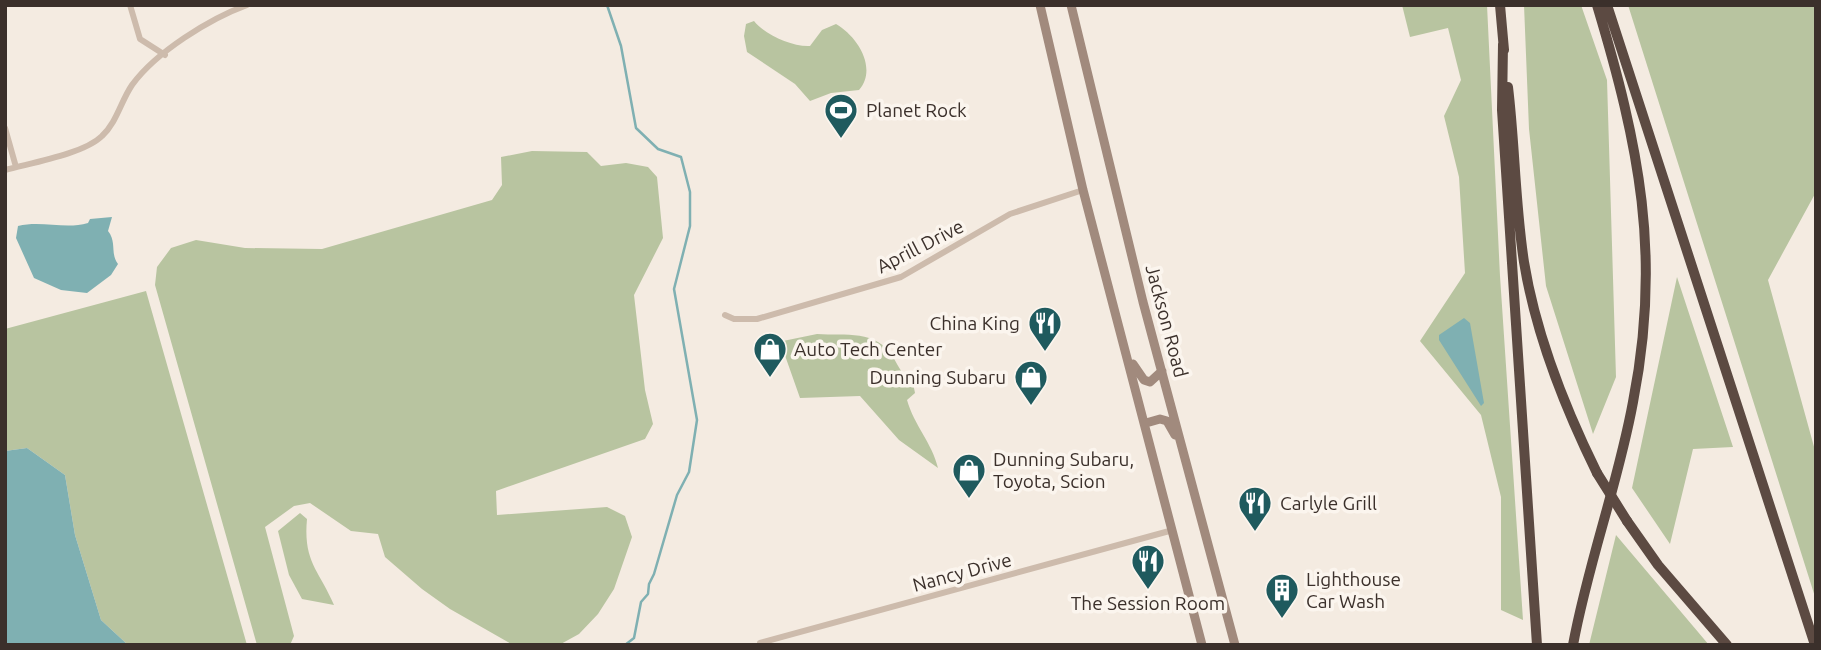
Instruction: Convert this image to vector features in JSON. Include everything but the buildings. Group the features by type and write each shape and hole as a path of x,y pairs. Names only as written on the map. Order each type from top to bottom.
{"highway":[{"path":"1500,5 1520,229 1534,308 1557,384 1597,473 1627,521 1658,565 1727,645"},
{"path":"1573,645 1633,402 1645,315 1647,273 1643,196 1635,142 1597,5"},
{"path":"1607,5 1815,645"},
{"path":"1503,44 1502,110 1537,645"}],"main road":[{"name":"Jackson Road","path":"1069,5 1235,645"},
{"path":"1042,7 1083,190 1202,642"},
{"path":"1126,350 1144,380 1155,380 1162,371"},
{"path":"1146,423 1160,419 1167,421 1183,449"}],"street":[{"path":"130,5 140,39 165,55"},
{"path":"5,170 78,149 101,138 119,113 130,87 148,67 229,8 247,5"},
{"path":"5,128 16,167"},
{"name":"Aprill Drive","path":"724,315 734,319 757,318 901,277 1010,214 1083,190"},
{"name":"Nancy Drive","path":"760,643 1173,530"}],"green space":[{"path":"1402,5 1487,5 1500,276 1523,620 1501,610 1501,497 1481,415 1420,341 1465,273 1459,177 1444,116 1461,80 1448,28 1410,37"},
{"path":"1524,5 1581,5 1607,80 1616,377 1593,434 1546,286 1529,129"},
{"path":"1628,5 1816,5 1816,192 1768,280 1816,454 1816,600"},
{"path":"754,21 772,35 803,46 810,46 822,30 836,24 844,29 858,44 866,63 864,81 859,90 831,93 810,101 795,84 747,52 744,36 746,24"},
{"path":"532,151 587,152 601,166 626,163 648,167 657,177 663,238 634,295 645,390 653,424 645,439 496,491 497,515 607,507 625,516 632,537 614,589 598,614 579,634 559,645 513,645 450,609 422,589 385,557 378,534 351,531 310,503 294,506 265,527 294,636 290,645 257,645 155,285 157,267 171,248 196,240 245,248 322,249 492,200 502,185 501,157"},
{"path":"1677,277 1733,447 1693,449 1670,544 1632,488"},
{"path":"146,291 247,645 128,645 101,620 75,535 65,475 27,448 5,451 5,329"},
{"path":"817,334 860,336 886,348 904,375 913,383 915,393 907,400 938,468 899,440 860,396 800,398 782,347 783,341"},
{"path":"300,513 307,519 307,546 313,565 334,605 302,599 289,575 278,531"},
{"path":"1616,535 1709,645 1589,645"}],"water":[{"path":"112,217 108,231 118,264 111,275 87,293 61,290 34,278 16,238 18,226 79,225 88,223 90,219"},
{"path":"1464,318 1470,323 1484,403 1481,406 1439,340 1439,335"},
{"path":"27,448 65,475 75,535 101,620 128,645 5,645 5,451"}],"waterway":[{"path":"607,5 621,46 636,128 658,149 681,157 690,192 690,226 674,289 697,420 689,472 677,495 648,594 641,602 634,638 625,645"}],"place":[{"name":"Planet Rock","path":"841,140"},
{"name":"China King","path":"1045,353"},
{"name":"Auto Tech Center","path":"770,379"},
{"name":"Dunning Subaru","path":"1031,407"},
{"name":"Dunning Subaru, Toyota, Scion","path":"969,500"},
{"name":"Carlyle Grill","path":"1255,533"},
{"name":"The Session Room","path":"1148,591"},
{"name":"Lighthouse Car Wash","path":"1282,620"}]}
